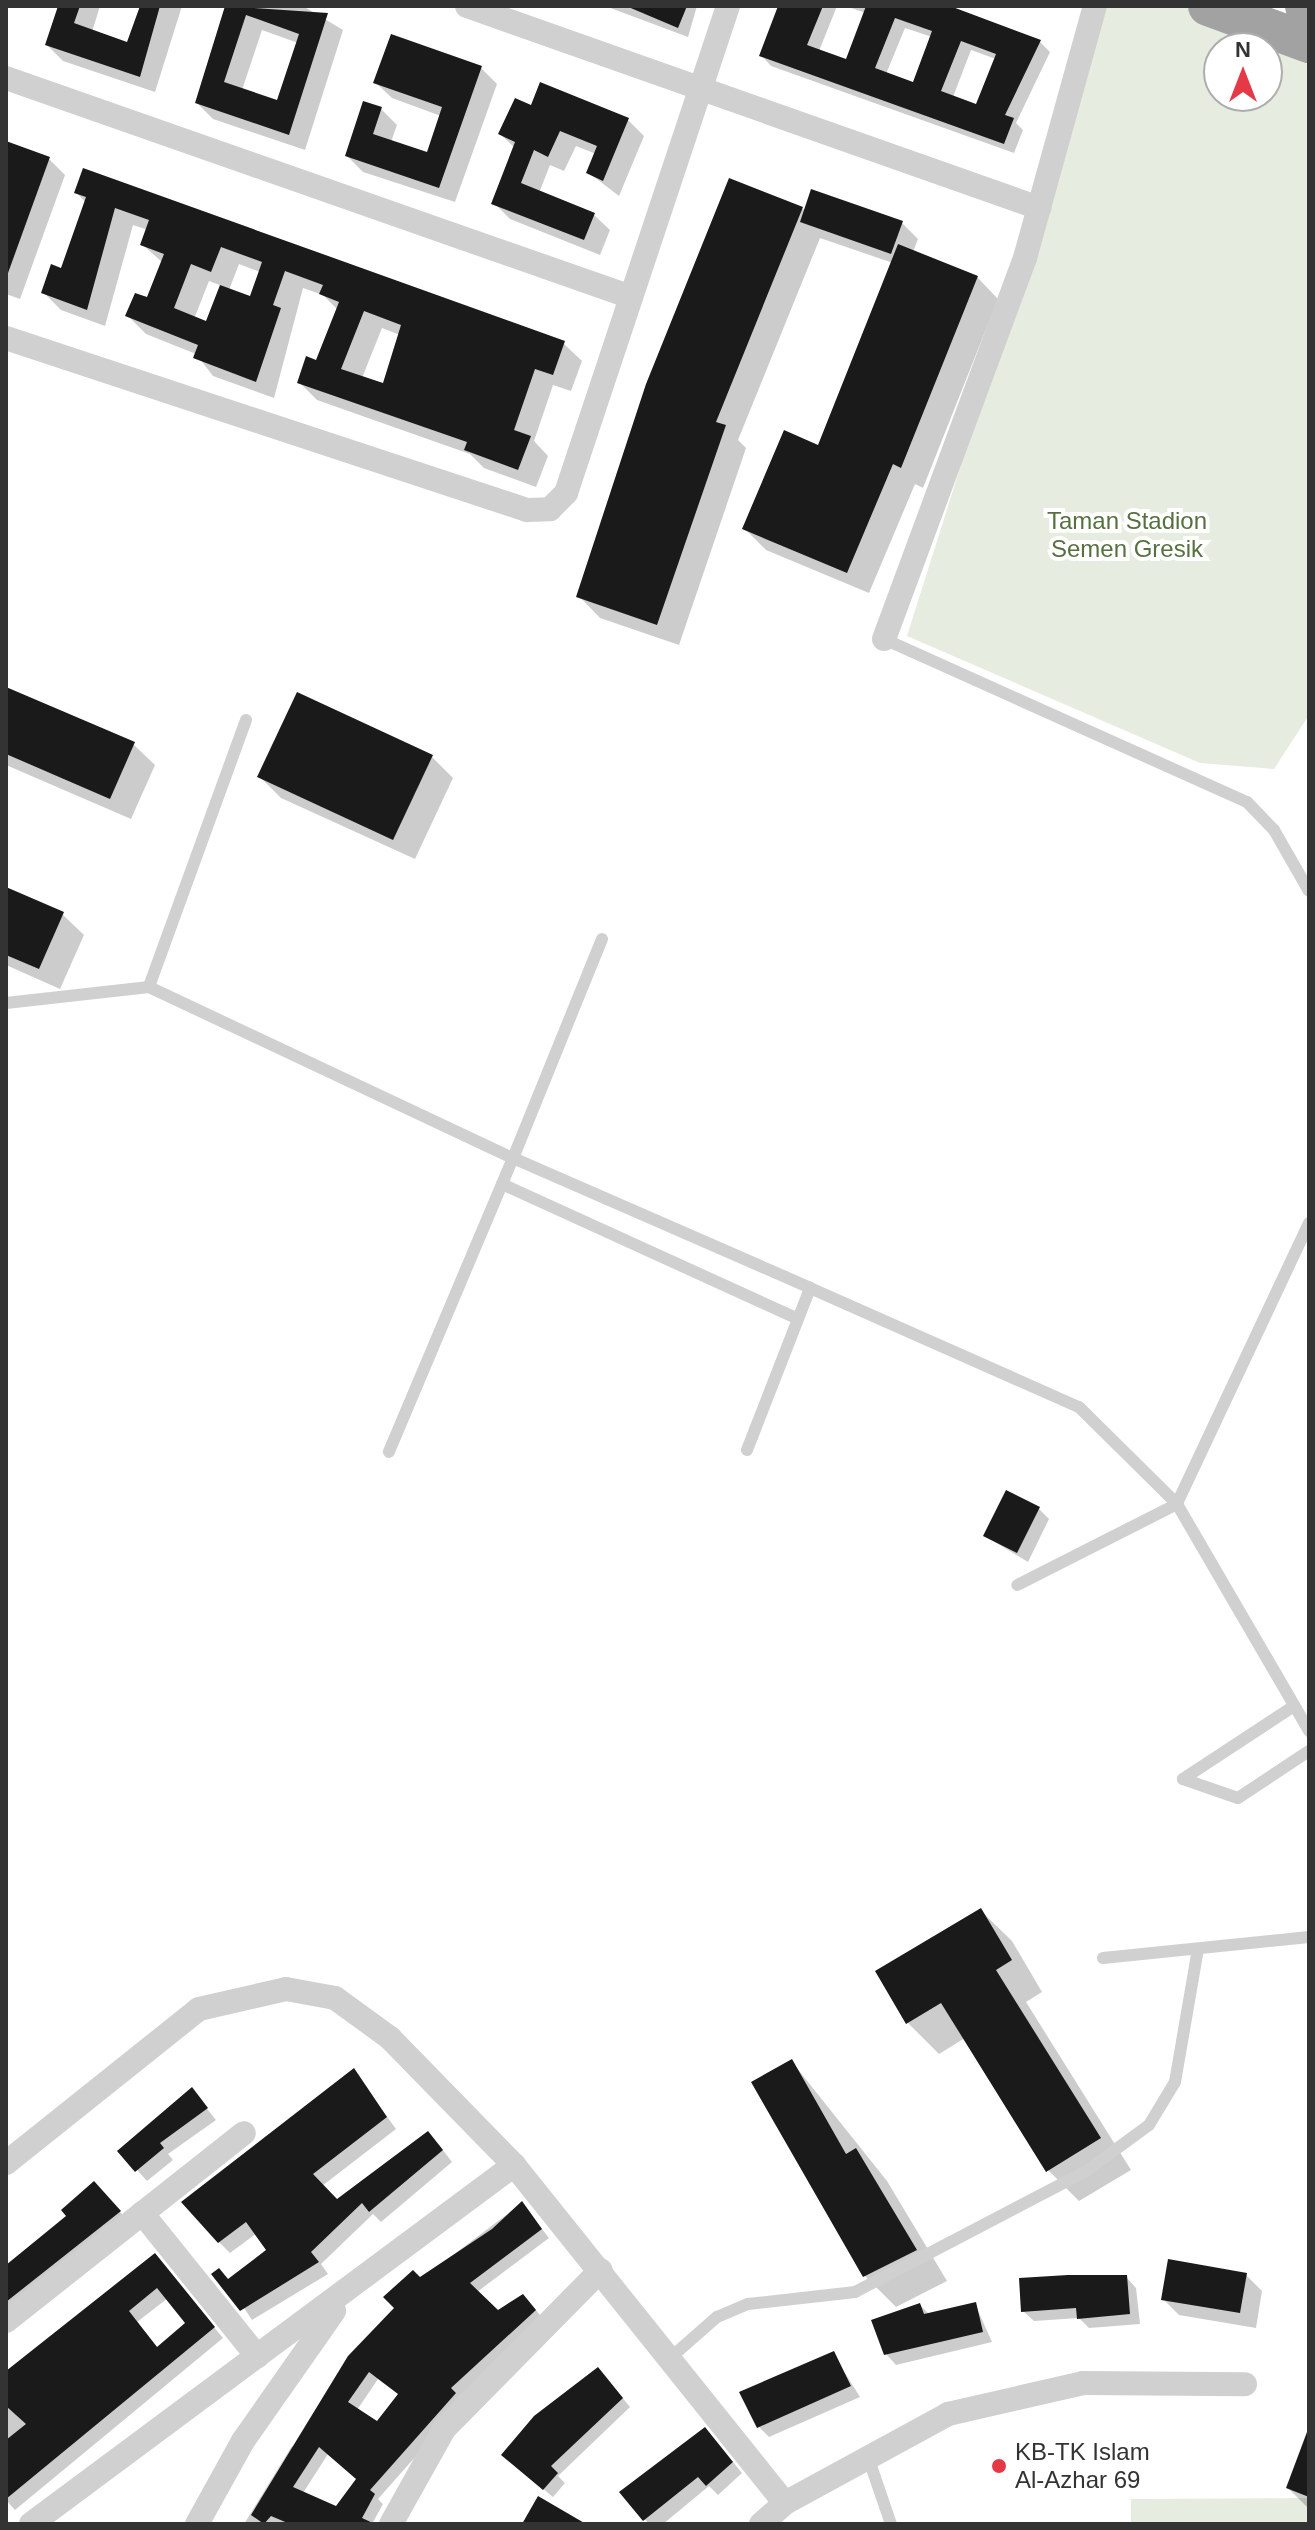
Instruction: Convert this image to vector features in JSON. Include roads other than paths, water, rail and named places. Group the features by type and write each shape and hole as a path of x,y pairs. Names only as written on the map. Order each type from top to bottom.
{"highway":[{"path":"1208,6 1309,43"}],"street":[{"path":"467,6 1039,208"},
{"path":"6,338 541,512 566,493 728,6"},
{"path":"884,639 1039,208 1095,6"},
{"path":"6,78 631,297"},
{"path":"6,2163 199,2009 286,1989 335,1998 390,2038 514,2165 785,2503"},
{"path":"6,2321 244,2133"},
{"path":"31,2524 257,2356 347,2295 514,2165"},
{"path":"142,2213 257,2356"},
{"path":"391,2524 444,2429 601,2270"},
{"path":"197,2524 243,2441 347,2295"},
{"path":"761,2524 785,2503 948,2414 1083,2383 1245,2384"}],"lane":[{"path":"884,639 1247,802 1274,830 1309,891"},
{"path":"149,987 246,720"},
{"path":"389,1452 602,939"},
{"path":"6,1003 149,987 513,1158 1079,1407 1177,1504 1309,1731"},
{"path":"502,1184 798,1319"},
{"path":"1017,1585 1177,1504 1309,1223"},
{"path":"747,1450 810,1288"},
{"path":"1294,1706 1186,1773 1184,1783 1238,1798 1309,1751"},
{"path":"1103,1958 1309,1937"},
{"path":"669,2359 717,2317 748,2304 855,2292 1085,2172 1149,2125 1175,2082 1198,1949"},
{"path":"868,2457 891,2524"}],"place":[{"name":"KB-TK Islam Al-Azhar 69","path":"999,2466"}],"park label":[{"name":"Taman Stadion Semen Gresik","path":"1127,535"}]}
